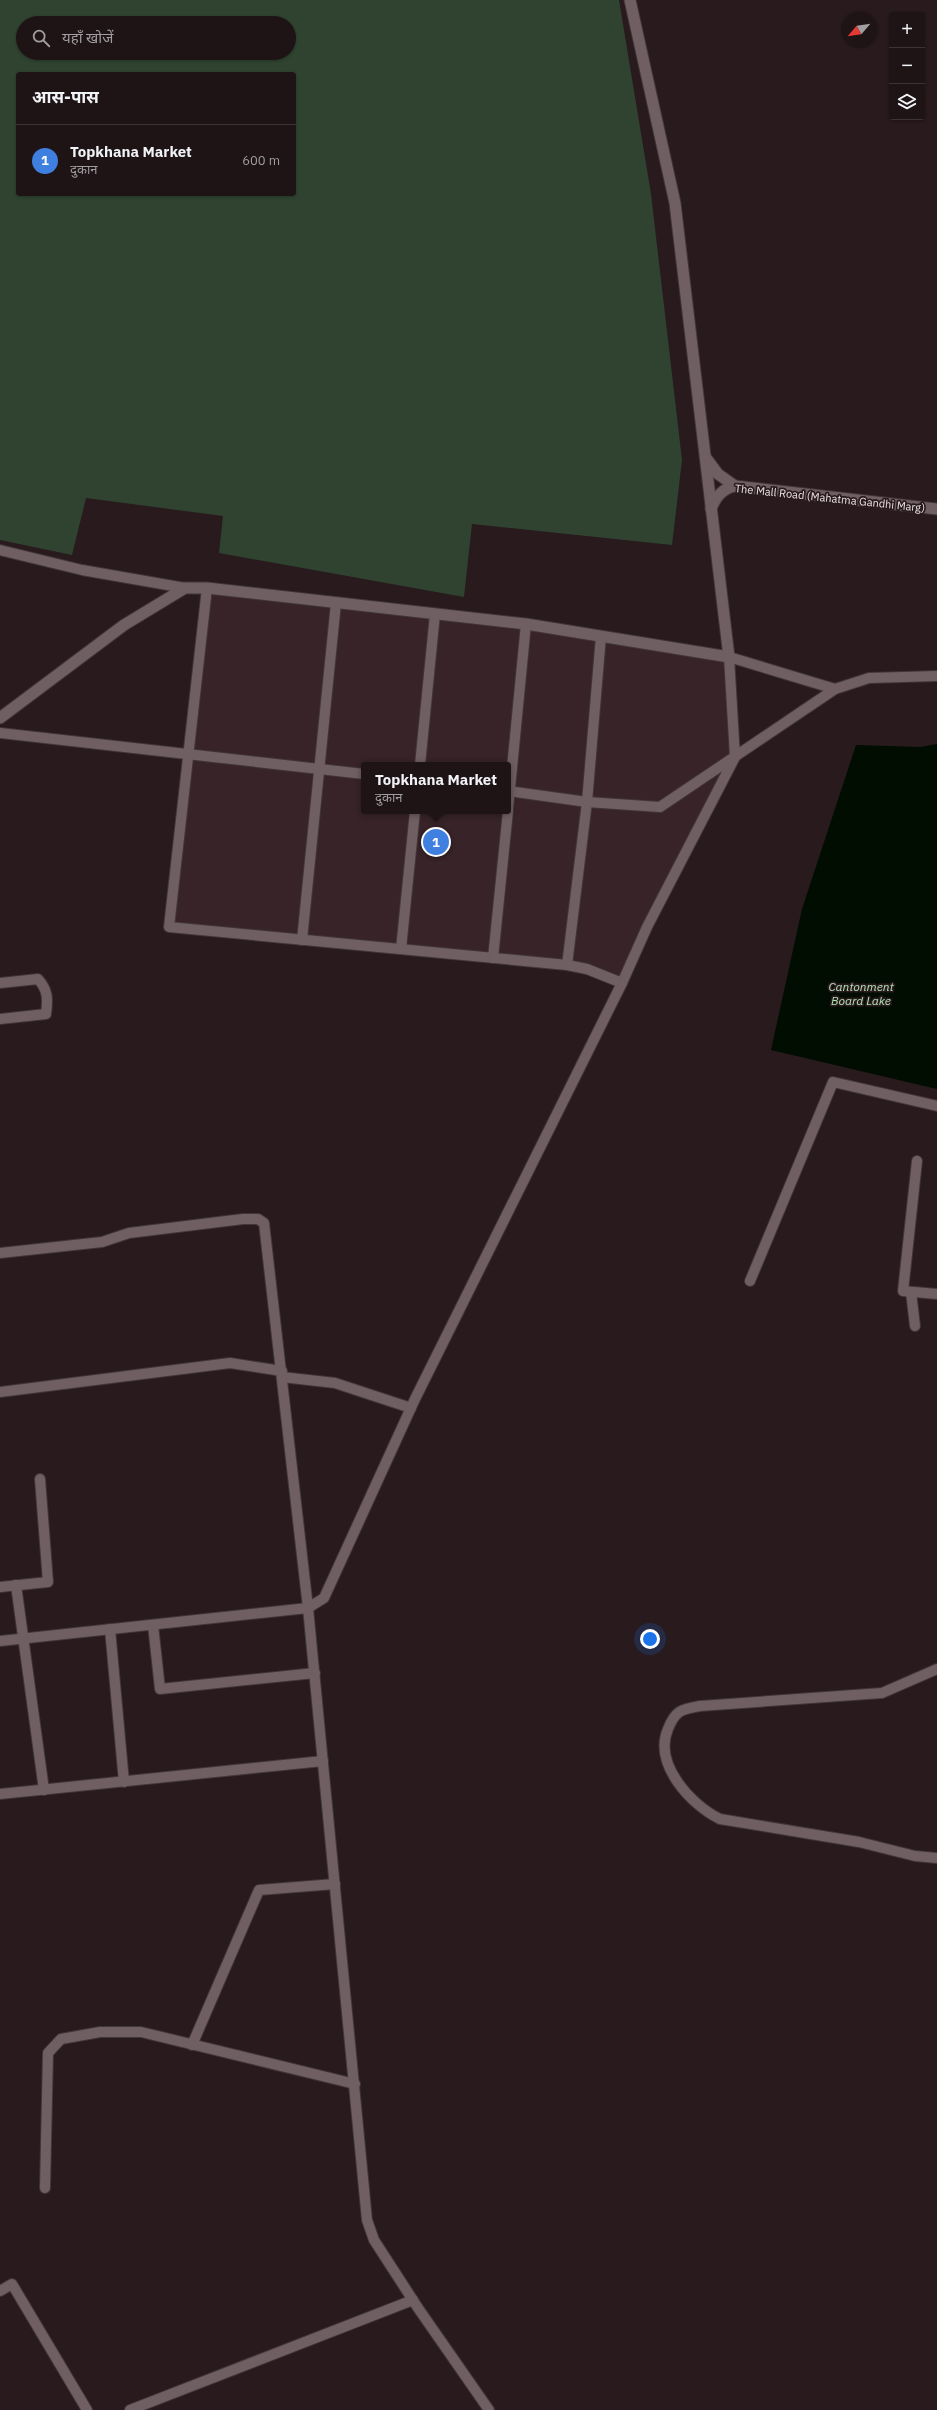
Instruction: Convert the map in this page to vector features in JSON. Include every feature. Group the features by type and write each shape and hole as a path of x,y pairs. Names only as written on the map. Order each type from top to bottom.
{"street":[{"path":"0,1641 308,1608 324,1598 411,1408 622,983 646,927 735,757 729,657 710,509 675,203 630,0"},
{"path":"704,455 718,474 735,486"},
{"name":"The Mall Road (Mahatma Gandhi Marg)","path":"710,509 721,493 730,487 735,486 937,509"},
{"path":"0,550 82,570 185,588 206,588 526,624 729,657 835,689"},
{"path":"0,718 124,625 185,588"},
{"path":"206,588 169,927 567,965 587,969 622,983"},
{"path":"302,940 321,768 336,603"},
{"path":"420,762 435,614"},
{"path":"511,771 526,624"},
{"path":"567,965 587,802 601,636"},
{"path":"511,791 587,802 660,807 835,689 869,678 937,676"},
{"path":"0,733 188,752 361,774"},
{"path":"401,949 415,814"},
{"path":"493,958 508,814"},
{"path":"0,983 38,979 45,987 48,999 46,1014 0,1019"},
{"path":"750,1281 833,1082 937,1106"},
{"path":"916,1161 903,1291 937,1294"},
{"path":"0,1253 102,1242 129,1233 243,1218 258,1219 264,1223 315,1673 367,2220 374,2240 413,2300 489,2410"},
{"path":"911,1292 915,1326"},
{"path":"0,1392 230,1363 335,1383 411,1408"},
{"path":"0,1587 48,1582 40,1479"},
{"path":"16,1585 44,1790"},
{"path":"153,1625 160,1689 315,1673"},
{"path":"110,1629 124,1782"},
{"path":"937,1669 882,1693 700,1706 682,1709 671,1720 664,1739 665,1760 690,1799 705,1812 720,1819 859,1842 915,1856 937,1858"},
{"path":"0,1794 324,1762"},
{"path":"192,2045 259,1890 335,1884"},
{"path":"45,2188 48,2053 61,2039 100,2032 141,2032 355,2084"},
{"path":"0,2292 12,2284 87,2410"},
{"path":"130,2410 413,2300"}],"shaded area":[{"path":"207,588 601,636 729,657 735,757 622,983 567,965 169,927"}],"green space":[{"path":"0,0 619,0 651,194 682,460 672,545 472,524 464,597 219,553 223,516 86,498 72,555 0,540"}],"water":[{"name":"Cantonment Board Lake","path":"937,744 937,1089 771,1050 802,909 856,745 920,747"}],"place":[{"name":"Topkhana Market","path":"436,842"}]}
